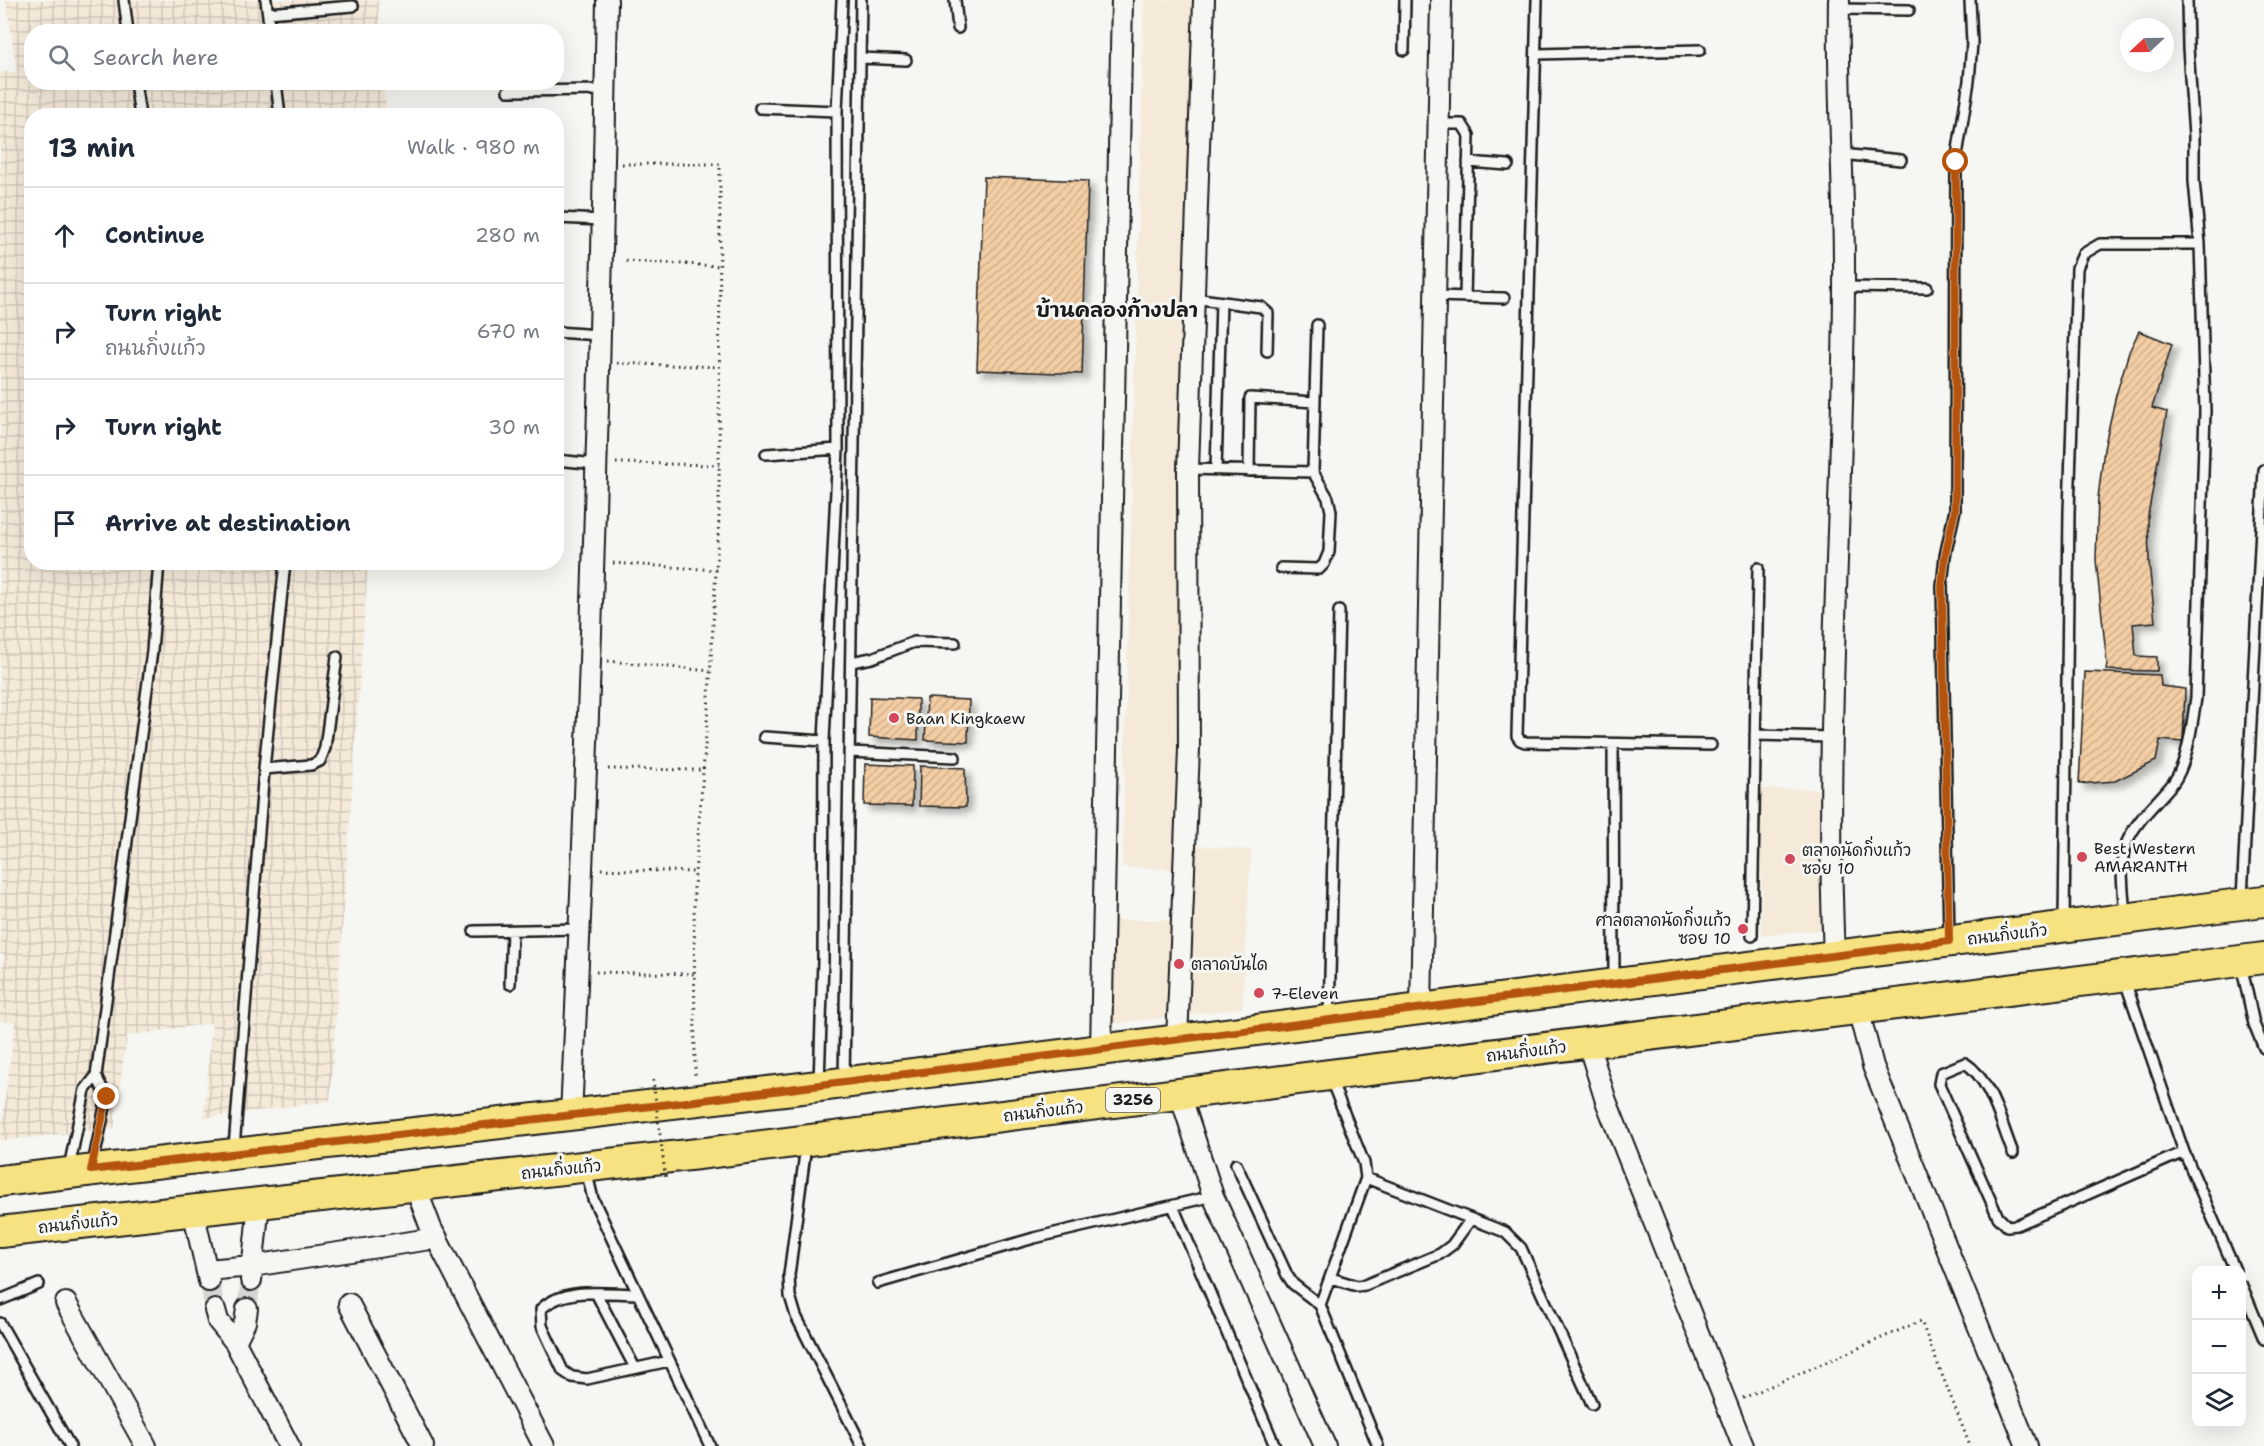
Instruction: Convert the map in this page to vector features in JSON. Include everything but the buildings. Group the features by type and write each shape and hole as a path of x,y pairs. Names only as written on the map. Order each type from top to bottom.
{"main road":[{"name":"ถนนกิ่งแก้ว","path":"0,1181 695,1101 2253,902"},
{"name":"ถนนกิ่งแก้ว","path":"0,1232 807,1141 2252,960"}],"street":[{"path":"572,1115 605,463 599,335 607,0"},
{"path":"1101,1050 1122,0"},
{"path":"1178,1041 1189,749 1188,469 1204,0"},
{"path":"1421,1010 1441,0"},
{"path":"1834,956 1831,737 1844,287 1839,4"},
{"path":"1858,1009 1873,1066 2027,1446"},
{"path":"1588,1043 1606,1101 1743,1446"},
{"path":"1180,1094 1213,1196 1325,1446"},
{"path":"415,1186 437,1238 544,1446"},
{"path":"251,1273 259,1203"},
{"path":"193,1210 208,1277 251,1273 437,1238"},
{"path":"66,1303 146,1446"},
{"path":"349,1304 423,1446"},
{"path":"235,1342 245,1322 248,1309"},
{"path":"215,1310 218,1321 235,1342 290,1446"}],"lane":[{"path":"124,0 128,24"},
{"path":"266,0 269,24"},
{"path":"831,1084 824,960 825,741 838,449 837,111 842,0"},
{"path":"831,1084 849,752 861,0"},
{"path":"955,0 958,28"},
{"path":"1404,50 1405,0"},
{"path":"1537,0 1517,736 1525,742 1711,745"},
{"path":"1949,941 1942,586 1945,556 1955,510 1956,162 1969,81 1970,0"},
{"path":"2125,919 2123,858 2127,842 2144,817 2175,780 2190,741 2196,698 2205,411 2200,244 2194,181 2187,0"},
{"path":"1839,4 1909,10"},
{"path":"268,13 353,6"},
{"path":"1537,54 1700,50"},
{"path":"860,58 906,60"},
{"path":"136,90 139,108"},
{"path":"277,90 279,108"},
{"path":"508,91 605,90"},
{"path":"760,108 837,111"},
{"path":"1439,124 1462,124 1469,135 1465,297"},
{"path":"1840,154 1901,160"},
{"path":"1468,162 1508,165"},
{"path":"564,218 602,220"},
{"path":"2064,927 2069,512 2077,268 2083,254 2100,244 2200,244"},
{"path":"1844,287 1927,288"},
{"path":"1436,296 1504,298"},
{"path":"1193,298 1261,307 1268,313 1267,351"},
{"path":"1216,470 1221,302"},
{"path":"1281,568 1319,569 1329,552 1331,511 1328,498 1313,472 1317,326"},
{"path":"564,333 599,335"},
{"path":"1249,471 1250,398 1315,402"},
{"path":"766,454 838,449"},
{"path":"564,460 605,463"},
{"path":"1188,469 1313,472"},
{"path":"2253,902 2264,470"},
{"path":"1752,936 1758,568"},
{"path":"80,1172 85,1090 96,1076 152,651 158,570"},
{"path":"234,1154 264,769 284,570"},
{"path":"1329,1021 1340,611"},
{"path":"851,662 872,658 914,642 956,643"},
{"path":"264,769 311,765 320,760 325,748 337,657"},
{"path":"1755,735 1831,737"},
{"path":"764,737 825,741"},
{"path":"1613,744 1614,984"},
{"path":"849,752 955,757"},
{"path":"474,931 580,929"},
{"path":"510,984 512,931"},
{"path":"2252,960 2254,1024 2264,1048"},
{"path":"2123,976 2184,1152 2233,1266"},
{"path":"2013,1153 1985,1084 1975,1069 1965,1063 1952,1066 1941,1073 1939,1084 1998,1217 2007,1226 2017,1225 2184,1152"},
{"path":"1320,1305 1366,1178 1364,1163 1329,1075"},
{"path":"80,1172 107,1097 96,1076"},
{"path":"807,1141 789,1275 790,1296 796,1316 862,1446"},
{"path":"1236,1164 1287,1275 1293,1284 1320,1305 1378,1446"},
{"path":"585,1167 592,1199 710,1446"},
{"path":"1366,1178 1505,1232 1521,1248 1592,1404"},
{"path":"878,1283 1034,1238 1213,1196"},
{"path":"1173,1206 1275,1446"},
{"path":"1331,1278 1357,1286 1365,1285 1440,1254 1452,1245 1471,1219"},
{"path":"0,1300 39,1284"},
{"path":"597,1294 635,1368"},
{"path":"637,1294 566,1295 549,1302 541,1309 542,1326 563,1371 572,1377 587,1379 669,1361"},
{"path":"2246,1298 2264,1339"},
{"path":"0,1323 70,1446"}],"path":[{"path":"622,165 720,164 719,465 716,570 696,872 695,1101"},
{"path":"626,261 720,266"},
{"path":"617,363 720,367"},
{"path":"605,463 719,465"},
{"path":"613,563 716,570"},
{"path":"606,661 710,671"},
{"path":"608,769 704,770"},
{"path":"599,869 696,872"},
{"path":"596,972 695,974"},
{"path":"653,1080 666,1181"},
{"path":"1727,1405 1922,1321 1970,1446"}],"shaded area":[{"path":"6,0 378,0 380,24 24,24 24,90 384,90 386,108 24,108 24,570 368,570 330,1101 204,1118 212,1023 127,1036 114,1128 0,1141 15,1022 0,1021 0,977 4,955 0,954 0,72 17,72"},
{"path":"1144,0 1202,0 1173,869 1122,867"},
{"name":"ตลาดนัดกิ่งแก้ว ซอย 10","path":"1760,789 1818,789 1821,930 1762,935"},
{"name":"ตลาดบันได","path":"1180,844 1251,850 1242,1008 1111,1024 1114,920 1176,920"}],"tunnel":[{"path":"247,1309 251,1280"},
{"path":"210,1283 215,1310"}],"place":[{"name":"Baan Kingkaew","path":"894,718"},
{"name":"Best Western AMARANTH","path":"2082,857"},
{"name":"ตลาดนัดกิ่งแก้ว ซอย 10","path":"1790,859"},
{"name":"ศาลตลาดนัดกิ่งแก้ว ซอย 10","path":"1743,929"},
{"name":"ตลาดบันได","path":"1179,964"},
{"name":"7-Eleven","path":"1259,993"}],"district":[{"name":"บ้านคลองก้างปลา","path":"1117,310"}],"route":[{"path":"107,1097 91,1170 622,1110 1949,941 1942,586 1945,556 1955,510 1956,162"}]}
